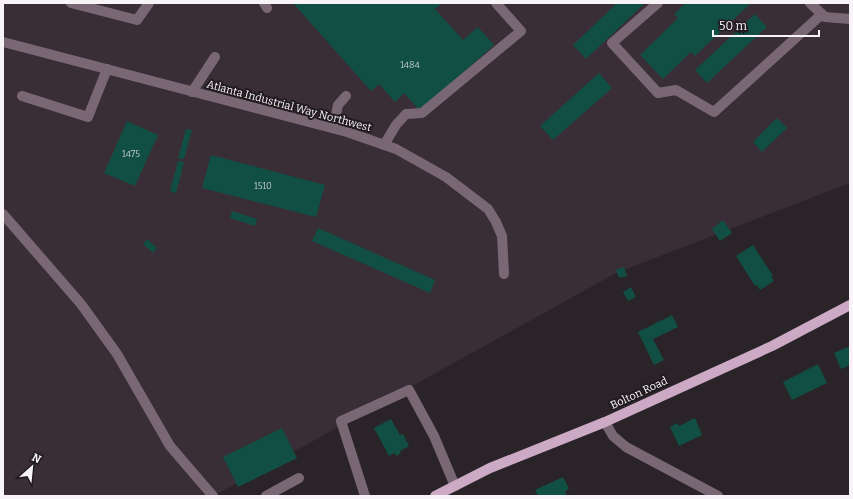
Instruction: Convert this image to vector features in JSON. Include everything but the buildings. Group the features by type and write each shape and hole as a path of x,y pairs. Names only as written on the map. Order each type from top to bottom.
{"main road":[{"name":"Bolton Road","path":"435,496 490,468 605,422 772,346 850,305"}],"street":[{"path":"71,3 137,20 149,3"},
{"path":"384,145 396,125 406,114 422,113 521,31 496,3"},
{"path":"658,3 612,43 658,93 676,90 714,112 822,14"},
{"path":"810,3 825,17 850,19"},
{"name":"Atlanta Industrial Way Northwest","path":"3,42 332,128 396,149 446,177 488,209 502,236 504,274"},
{"path":"192,92 215,56"},
{"path":"22,96 88,117 107,69"},
{"path":"332,128 338,105 346,96"},
{"path":"3,214 82,304 117,354 170,446 213,496"},
{"path":"365,496 341,421 409,390 434,436 455,486"},
{"path":"605,422 613,436 626,447 718,496"},
{"path":"266,496 299,478"}],"shaded area":[{"path":"3,3 850,3 850,183 616,273 214,496 3,496"}]}
